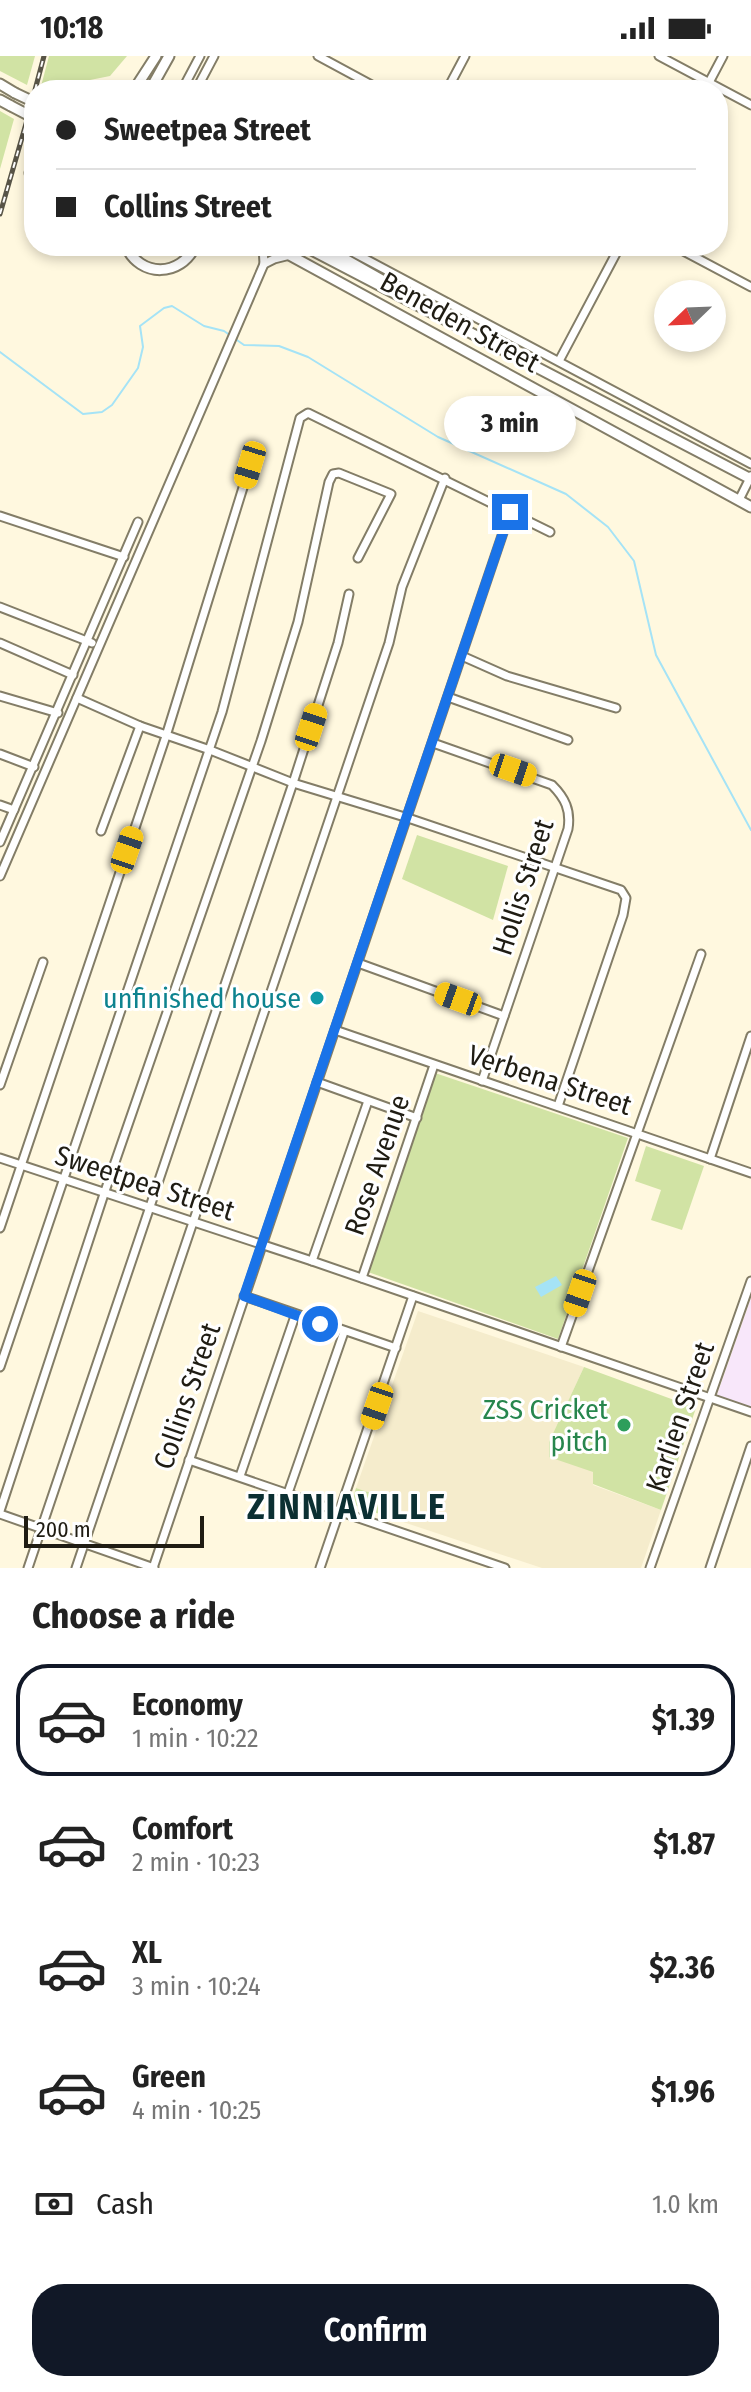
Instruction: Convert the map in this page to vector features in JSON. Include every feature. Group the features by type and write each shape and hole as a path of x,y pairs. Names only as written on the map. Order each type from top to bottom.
{"main road":[{"path":"140,80 156,56"},
{"path":"156,80 169,56"},
{"path":"0,84 24,97"},
{"path":"0,100 24,113"},
{"path":"133,256 139,264 161,271 179,266 190,256"},
{"name":"Beneden Street","path":"292,256 747,503"},
{"name":"Beneden Street","path":"323,256 751,478"},
{"path":"339,256 447,321"}],"street":[{"path":"187,80 200,56"},
{"path":"201,80 214,56"},
{"path":"318,56 362,80"},
{"path":"452,80 465,56"},
{"path":"659,56 697,80"},
{"path":"710,80 723,56"},
{"path":"728,95 751,105"},
{"path":"0,876 264,264 264,256"},
{"path":"264,264 286,256"},
{"name":"Beneden Street","path":"360,256 751,464"},
{"path":"559,361 615,256"},
{"path":"693,256 751,287"},
{"path":"0,1367 210,750 300,418 308,413 550,532"},
{"path":"0,1228 166,736 250,465"},
{"path":"153,1568 0,1513 104,1194 261,741 298,622 333,474 339,473 391,494 358,558"},
{"path":"76,1568 389,643 402,587 445,478"},
{"path":"747,503 751,478"},
{"name":"Collins Street","path":"153,1568 510,512"},
{"path":"0,516 124,557"},
{"path":"0,842 138,522"},
{"path":"28,1568 293,783 338,643 349,594"},
{"path":"0,607 98,645"},
{"path":"0,643 73,675"},
{"path":"462,656 507,676 616,708"},
{"path":"0,696 58,713"},
{"path":"448,697 568,740"},
{"path":"77,698 140,726 293,783 621,890 626,898 623,915 558,1106"},
{"path":"101,831 140,726"},
{"name":"Hollis Street","path":"433,743 552,785 570,812 482,1081"},
{"path":"0,754 34,767"},
{"path":"0,805 14,810"},
{"path":"561,1347 701,954"},
{"path":"0,1085 43,962"},
{"path":"358,963 504,1016"},
{"name":"Verbena Street","path":"335,1030 751,1173"},
{"path":"710,1159 751,1036"},
{"name":"Rose Avenue","path":"362,1278 434,1065"},
{"path":"317,1082 417,1118"},
{"path":"312,1261 368,1101"},
{"name":"Sweetpea Street","path":"0,1158 751,1412"},
{"name":"Karlien Street","path":"650,1568 751,1281"},
{"path":"244,1296 295,1316 396,1348"},
{"path":"320,1568 413,1296"},
{"path":"240,1476 295,1316"},
{"path":"288,1493 344,1332"},
{"path":"710,1568 751,1446"},
{"path":"189,1460 487,1565 505,1568"}],"shaded area":[{"path":"751,1298 751,1407 717,1395"},
{"path":"418,1311 584,1367 549,1442 594,1473 593,1485 661,1510 641,1568 542,1568 394,1519 399,1503 356,1488"}],"green space":[{"path":"0,56 35,56 28,80 24,80 24,83 0,71"},
{"path":"49,56 127,56 110,76 90,80 43,80"},
{"path":"0,111 14,119 0,169"},
{"path":"417,835 508,866 493,920 402,879"},
{"path":"435,1073 628,1138 558,1339 368,1272"},
{"path":"646,1146 704,1166 682,1230 651,1220 661,1190 635,1181"},
{"name":"ZSS Cricket pitch","path":"584,1367 696,1408 661,1510 593,1484 593,1472 549,1457 549,1442"},
{"path":"356,1488 400,1503 394,1519 351,1504"}],"water":[{"path":"556,1276 562,1285 541,1297 535,1287"}],"waterway":[{"path":"0,352 83,414 102,412 112,405 138,368 143,347 140,326 164,308 172,306 204,326 224,331 244,345 279,346 308,357 438,437 566,494 608,527 634,561 656,655 751,830"}],"railway":[{"path":"38,80 44,56"},
{"path":"0,214 24,131"}],"place":[{"name":"unfinished house","path":"317,998"},
{"name":"ZSS Cricket pitch","path":"624,1425"}],"district":[{"name":"ZINNIAVILLE","path":"347,1507"}],"route":[{"path":"320,1324 244,1296 510,512"}]}
